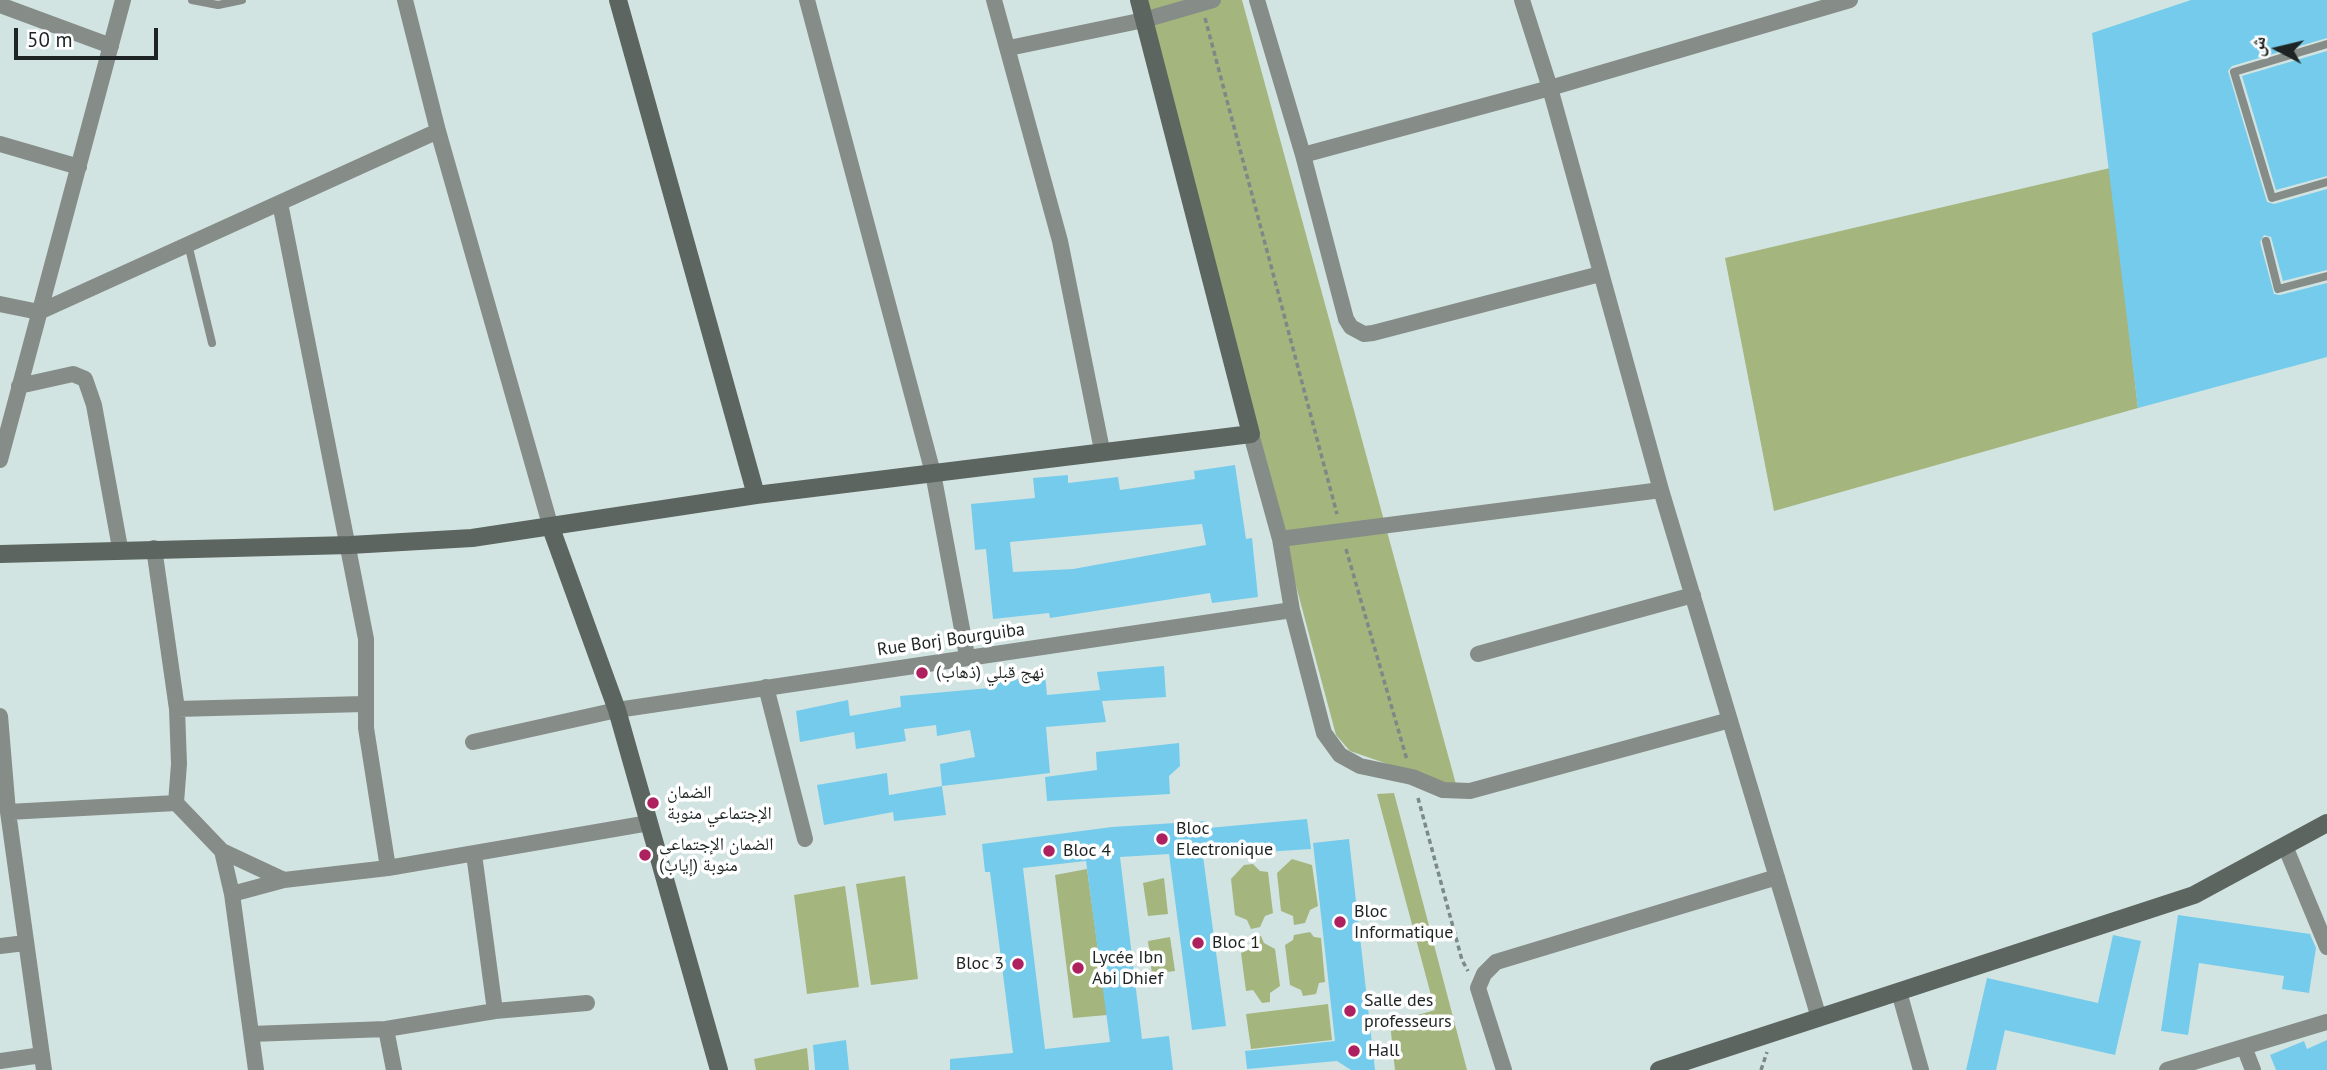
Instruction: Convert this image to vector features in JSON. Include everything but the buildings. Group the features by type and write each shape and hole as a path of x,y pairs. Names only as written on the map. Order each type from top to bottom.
{"street":[{"path":"0,460 123,0"},
{"path":"405,0 438,131 551,528 617,710 719,1070"},
{"path":"618,0 756,495"},
{"path":"807,0 933,473 967,656"},
{"path":"994,0 1060,241 1102,450"},
{"path":"1139,0 1280,539 1292,610 1324,733 1340,755 1360,766 1412,777 1443,790 1470,792 1730,720"},
{"path":"1257,0 1303,155 1346,319 1358,332 1373,333 1600,274"},
{"path":"1522,0 1550,88 1661,490 1819,1018"},
{"path":"1303,155 1550,88 1807,6 1850,0"},
{"path":"1009,48 1144,20 1207,1"},
{"path":"0,5 111,46"},
{"path":"0,304 38,312 438,131"},
{"path":"0,144 79,167"},
{"path":"280,203 350,545 366,639 364,704 388,868"},
{"path":"19,386 73,374 85,379 94,405 120,548"},
{"path":"0,554 120,548 350,545 472,538 756,495 1251,433"},
{"path":"1280,539 1661,490"},
{"path":"154,548 177,709 179,764 176,803 222,851 284,880"},
{"path":"1478,654 1693,595"},
{"name":"Rue Borj Bourguiba","path":"473,741 617,710 967,656 1292,610"},
{"path":"766,687 805,839"},
{"path":"177,709 364,704"},
{"path":"0,716 8,812 43,1063 0,1061"},
{"path":"8,812 176,803"},
{"path":"232,894 284,880 388,868 649,823"},
{"path":"1659,1070 2194,895 2327,823"},
{"path":"2285,846 2327,947"},
{"path":"222,851 232,894 256,1070"},
{"path":"474,854 495,1011"},
{"path":"1504,1070 1478,988 1484,974 1496,962 1777,877"},
{"path":"0,946 25,943"},
{"path":"1899,992 1921,1070"},
{"path":"251,1034 386,1029 495,1011 587,1003"},
{"path":"2167,1070 2327,1022"},
{"path":"386,1029 394,1070"},
{"path":"2244,1047 2253,1070"}],"lane":[{"path":"192,0 218,5 242,0"},
{"path":"2327,44 2235,72 2272,198 2327,182"},
{"path":"2266,240 2278,289 2327,276"},
{"path":"188,244 212,343"}],"path":[{"path":"1207,1 1342,533 1462,960 1478,988"}],"green space":[{"path":"1139,0 1242,0 1457,788 1350,751 1336,735"},
{"path":"2110,168 2138,408 1774,511 1725,258"},
{"path":"1394,793 1467,1070 1395,1070 1390,1023 1435,1010 1377,794"},
{"path":"1292,859 1312,865 1318,906 1310,910 1305,923 1294,925 1293,916 1281,911 1277,873"},
{"path":"1253,864 1260,871 1268,872 1273,913 1265,916 1260,927 1251,929 1247,920 1235,915 1231,879 1244,865"},
{"path":"1087,869 1107,1015 1073,1018 1055,875"},
{"path":"905,876 918,979 871,985 856,884"},
{"path":"1164,878 1168,914 1148,916 1143,883"},
{"path":"845,886 859,987 807,994 794,895"},
{"path":"1310,932 1314,937 1321,938 1325,982 1319,983 1316,994 1303,996 1301,990 1290,985 1285,945 1293,940 1294,935"},
{"path":"1261,936 1264,943 1275,949 1280,986 1270,993 1270,1002 1262,1003 1253,990 1246,991 1241,953 1251,949 1253,937"},
{"path":"1170,937 1175,971 1152,974 1148,941"},
{"path":"1328,1004 1332,1040 1251,1049 1246,1014"},
{"path":"807,1048 809,1070 756,1070 754,1059"}],"place":[{"name":"نهج قبلي (ذهاب)","path":"922,673"},
{"name":"الضمان الإجتماعي منوبة","path":"653,803"},
{"name":"Bloc Electronique","path":"1162,839"},
{"name":"Bloc 4","path":"1049,851"},
{"name":"الضمان الإجتماعي منوبة (إياب)","path":"645,855"},
{"name":"Bloc Informatique","path":"1340,922"},
{"name":"Bloc 1","path":"1198,943"},
{"name":"Bloc 3","path":"1018,964"},
{"name":"Lycée Ibn Abi Dhief","path":"1078,968"},
{"name":"Salle des professeurs","path":"1350,1011"},
{"name":"Hall","path":"1354,1051"}]}
